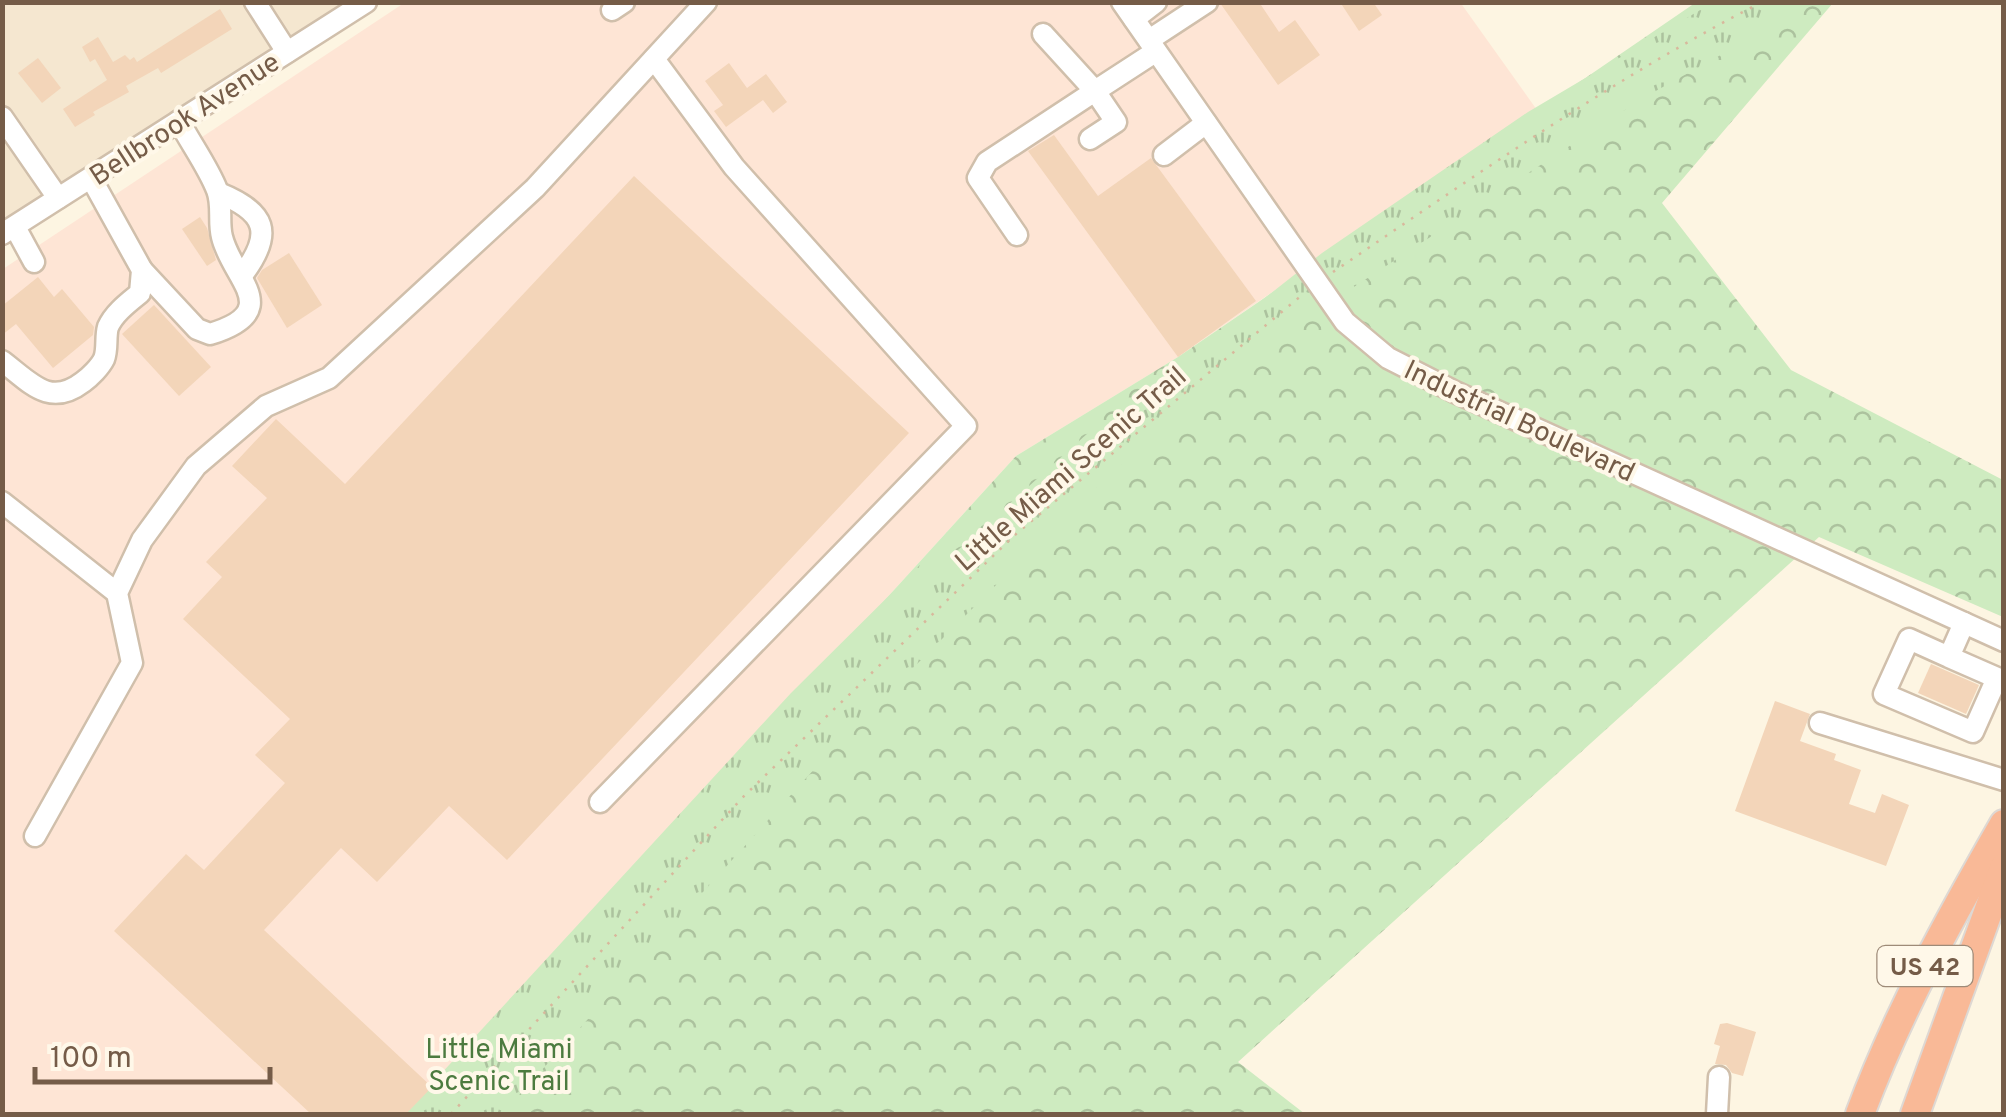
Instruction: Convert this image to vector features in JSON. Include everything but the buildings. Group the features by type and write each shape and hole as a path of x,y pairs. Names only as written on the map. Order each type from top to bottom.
{"highway":[{"name":"US 42","path":"1860,1114 1944,927 2004,824"},
{"name":"US 42","path":"1915,1114 2004,868"}],"street":[{"path":"255,2 287,52"},
{"name":"Bellbrook Avenue","path":"9,231 366,2"},
{"path":"35,836 132,663 117,593 142,540 196,466 266,406 328,378 535,188 706,2"},
{"path":"1128,11 1156,2"},
{"path":"1017,235 978,178 987,162 1096,91 1207,2"},
{"name":"Industrial Boulevard","path":"1128,11 1345,322 1388,358 1455,392 2004,640"},
{"path":"1043,34 1096,91 1116,122 1090,139"},
{"path":"600,802 966,426 734,167 654,59"},
{"path":"2,118 58,198"},
{"path":"90,178 142,270 197,329 210,334 240,320 250,301 242,274 222,238 219,193 179,122"},
{"path":"1164,154 1206,122"},
{"path":"219,193 246,204 261,226 261,245 242,274"},
{"path":"9,231 34,262"},
{"path":"2,361 41,390 54,395 70,392 88,379 104,358 108,327 140,293 142,270"},
{"path":"2,502 117,593"},
{"path":"1949,656 1964,623"},
{"path":"1908,639 1949,656 1997,678 1973,732 1884,694 1908,639"},
{"path":"1820,724 2004,780"},
{"path":"1718,1114 1719,1077"}],"path":[{"name":"Little Miami Scenic Trail","path":"451,1114 745,795 1016,534 1318,282 1462,184 1694,37 1762,2"}],"shaded area":[{"path":"1460,2 1537,110 1178,357 1016,456 417,1114 3,1114 3,269 404,3"},
{"path":"3,3 366,3 3,231"}],"green space":[{"path":"1695,3 1833,3 1662,203 1791,370 2003,480 2003,617 1819,537 1238,1062 1305,1114 417,1114 1016,456 1178,357"},
{"name":"Little Miami Scenic Trail","path":"1712,3 1815,3 1643,98 1285,332 1128,459 998,577 1002,579 837,744 502,1114 404,1114 791,693 939,546 949,558 1098,424 1101,427 1322,253 1528,112"}]}
